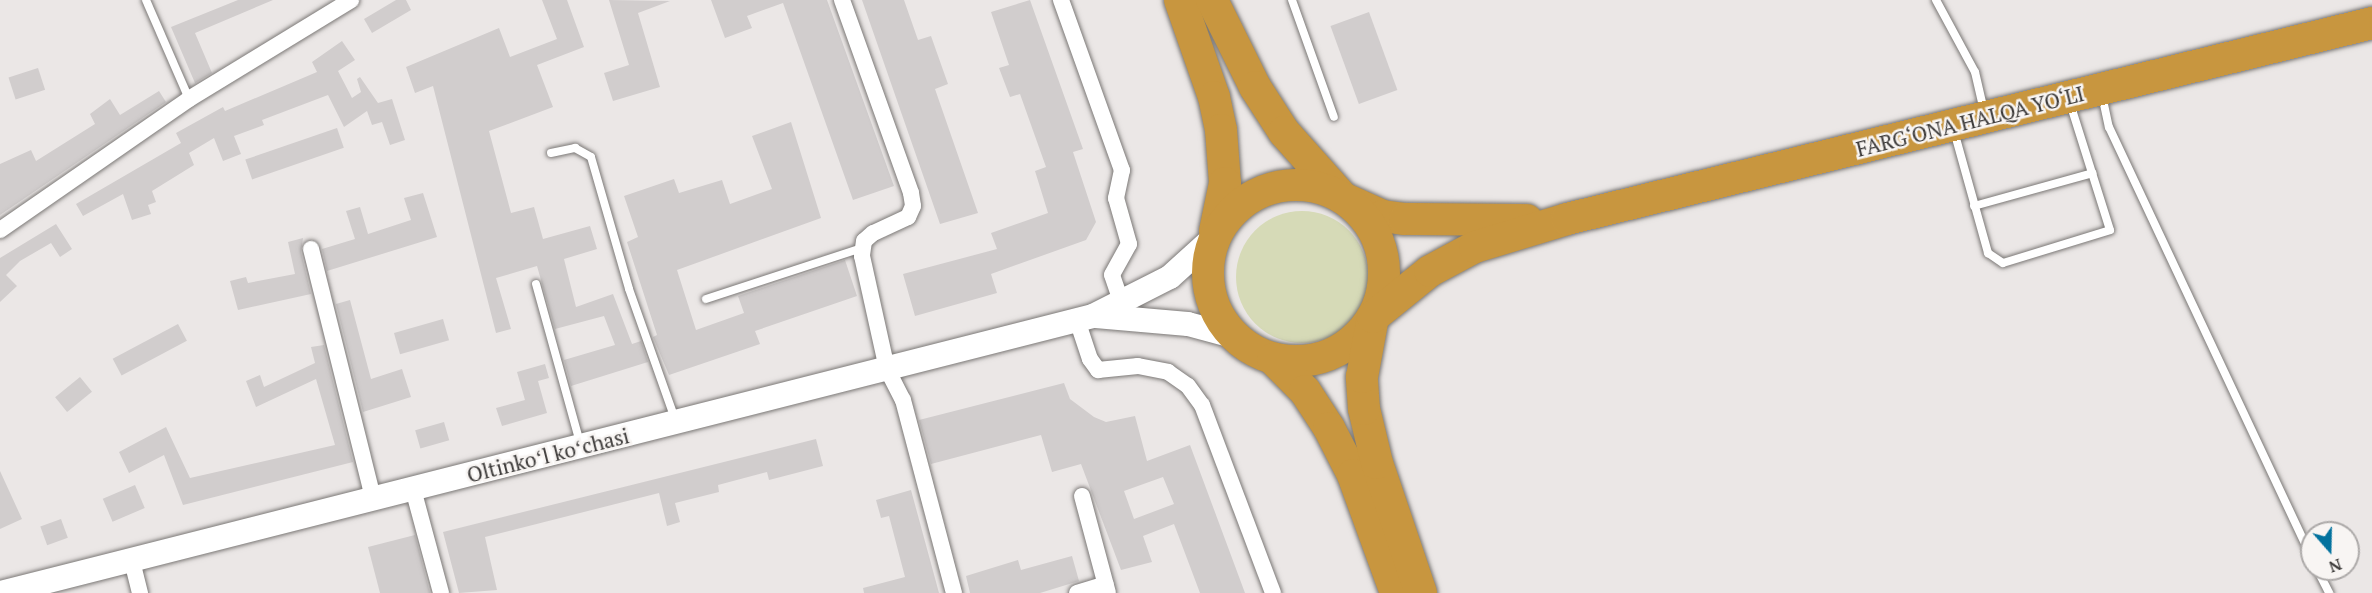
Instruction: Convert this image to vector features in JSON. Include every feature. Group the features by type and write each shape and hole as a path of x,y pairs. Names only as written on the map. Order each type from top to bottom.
{"highway":[{"path":"1180,0 1211,86 1221,130 1225,183 1207,263 1208,289 1217,315 1233,336 1251,350 1273,359 1302,362 1330,355 1355,339 1373,317"},
{"path":"1212,0 1255,87 1284,132 1342,198 1363,215 1380,247 1384,264 1383,292 1373,317 1362,377 1364,409 1380,472 1421,593"},
{"name":"FARG‘ONA HALQA YO‘LI","path":"1373,317 1430,271 1475,247 1567,219 2372,23"},
{"path":"1214,237 1231,212 1247,200 1284,185 1314,186 1342,198"},
{"name":"FARG‘ONA HALQA YO‘LI","path":"1342,198 1383,216 1405,219 1459,222 1567,219"},
{"path":"1273,359 1305,391 1329,428 1353,475 1396,593"}],"main road":[{"name":"Oltinkoʻl koʻchasi","path":"2,593 1085,318 1125,311 1170,277 1214,237"},
{"path":"1125,311 1233,336"}],"street":[{"path":"0,230 189,99 351,0"},
{"path":"842,0 913,206 908,217 873,233 862,248 887,369 903,400 954,593"},
{"path":"1061,0 1122,170 1116,198 1129,244 1112,275 1125,311"},
{"path":"311,249 373,498"},
{"path":"1085,318 1090,359 1098,370 1138,366 1168,372 1188,386 1202,405 1273,593"},
{"path":"412,489 441,593"},
{"path":"1077,593 1107,589 1082,496"},
{"path":"132,561 140,593"}],"lane":[{"path":"146,0 189,99"},
{"path":"1292,0 1334,117"},
{"path":"1936,0 1975,72 1985,117"},
{"path":"2101,89 2109,127 2300,533"},
{"path":"1952,125 1988,253 2003,263 2110,230 2067,97"},
{"path":"551,153 575,148 591,158 629,289 676,423"},
{"path":"1974,206 2093,173"},
{"path":"706,299 862,248"},
{"path":"536,284 581,447"}],"green space":[{"path":"1302,211 1327,216 1349,230 1363,252 1368,277 1363,302 1349,324 1327,338 1302,343 1277,338 1255,324 1241,302 1236,277 1241,252 1255,230 1277,216"}],"building":[{"path":"238,0 273,0 195,33 212,73 195,83 171,27"},
{"path":"396,0 406,0 411,10 372,33 364,19"},
{"path":"542,0 567,0 584,47 537,65 553,107 489,131 511,213 534,207 543,239 590,226 597,249 564,259 576,307 613,294 632,344 641,341 648,362 571,386 564,360 615,345 604,316 555,329 537,266 496,278 511,329 496,333 433,86 415,93 406,67 499,28 510,57 557,39"},
{"path":"609,0 670,1 638,13 660,87 613,101 604,73 629,65"},
{"path":"711,0 827,0 894,186 853,200 783,3 747,16 752,28 725,38"},
{"path":"862,0 904,0 918,40 931,36 948,84 935,89 978,213 940,224"},
{"path":"1030,0 1083,149 1073,152 1096,222 1086,240 991,274 997,293 915,316 903,274 997,249 991,233 1048,213 1035,171 1046,167 1020,94 1010,97 999,68 1009,65 991,12"},
{"path":"1369,12 1397,90 1359,104 1330,26"},
{"path":"342,41 355,60 338,71 352,98 361,92 357,79 360,77 378,103 392,99 405,140 390,145 382,122 372,125 367,111 344,127 328,95 262,120 264,125 234,136 241,154 223,161 214,138 189,153 194,165 152,191 156,202 148,205 151,214 132,220 123,194 83,216 76,204 181,143 176,133 223,107 225,111 317,72 312,62"},
{"path":"38,68 45,90 16,99 9,78"},
{"path":"159,91 166,102 0,215 0,164 31,150 36,161 95,124 90,114 110,99 120,115"},
{"path":"791,122 821,218 677,270 696,330 744,313 738,296 845,260 857,296 755,331 760,344 669,375 653,337 657,335 627,242 638,237 624,196 674,179 679,193 722,180 730,204 772,189 752,136"},
{"path":"337,128 344,148 252,179 245,160"},
{"path":"423,193 437,237 327,271 322,249 355,239 346,211 360,207 368,234 411,220 404,198"},
{"path":"56,224 72,249 60,257 51,243 20,261 6,275 17,286 0,302 0,258"},
{"path":"303,238 301,252 311,294 238,310 230,281 246,277 248,283 295,274 288,242"},
{"path":"350,300 371,379 402,369 411,397 363,412 336,304"},
{"path":"443,319 449,340 400,354 394,333"},
{"path":"178,324 187,341 122,376 113,359"},
{"path":"324,345 353,462 183,505 164,455 129,473 119,452 166,427 190,478 335,445 316,379 256,407 246,381 260,375 264,387 315,363 311,347"},
{"path":"545,364 549,378 538,381 547,413 502,426 496,408 525,400 517,372"},
{"path":"80,377 92,392 67,412 55,397"},
{"path":"1064,383 1070,399 1094,417 1106,422 1135,416 1147,461 1190,445 1245,593 1200,593 1174,524 1143,536 1152,562 1121,570 1081,464 1052,472 1041,435 931,464 919,420","holes":["1163,477 1174,504 1134,519 1124,491"]},
{"path":"444,422 449,440 420,449 415,430"},
{"path":"816,439 823,466 769,480 767,472 718,485 719,492 675,503 680,522 667,526 659,493 485,537 497,590 459,593 443,532"},
{"path":"0,471 22,519 0,529"},
{"path":"135,485 145,508 113,522 103,499"},
{"path":"911,490 939,593 864,593 863,588 905,577 889,516 881,518 876,500"},
{"path":"61,519 68,538 47,545 40,527"},
{"path":"415,535 430,593 380,593 368,547"},
{"path":"1072,556 1079,581 1040,593 970,593 966,576 1018,560 1021,570"}]}
